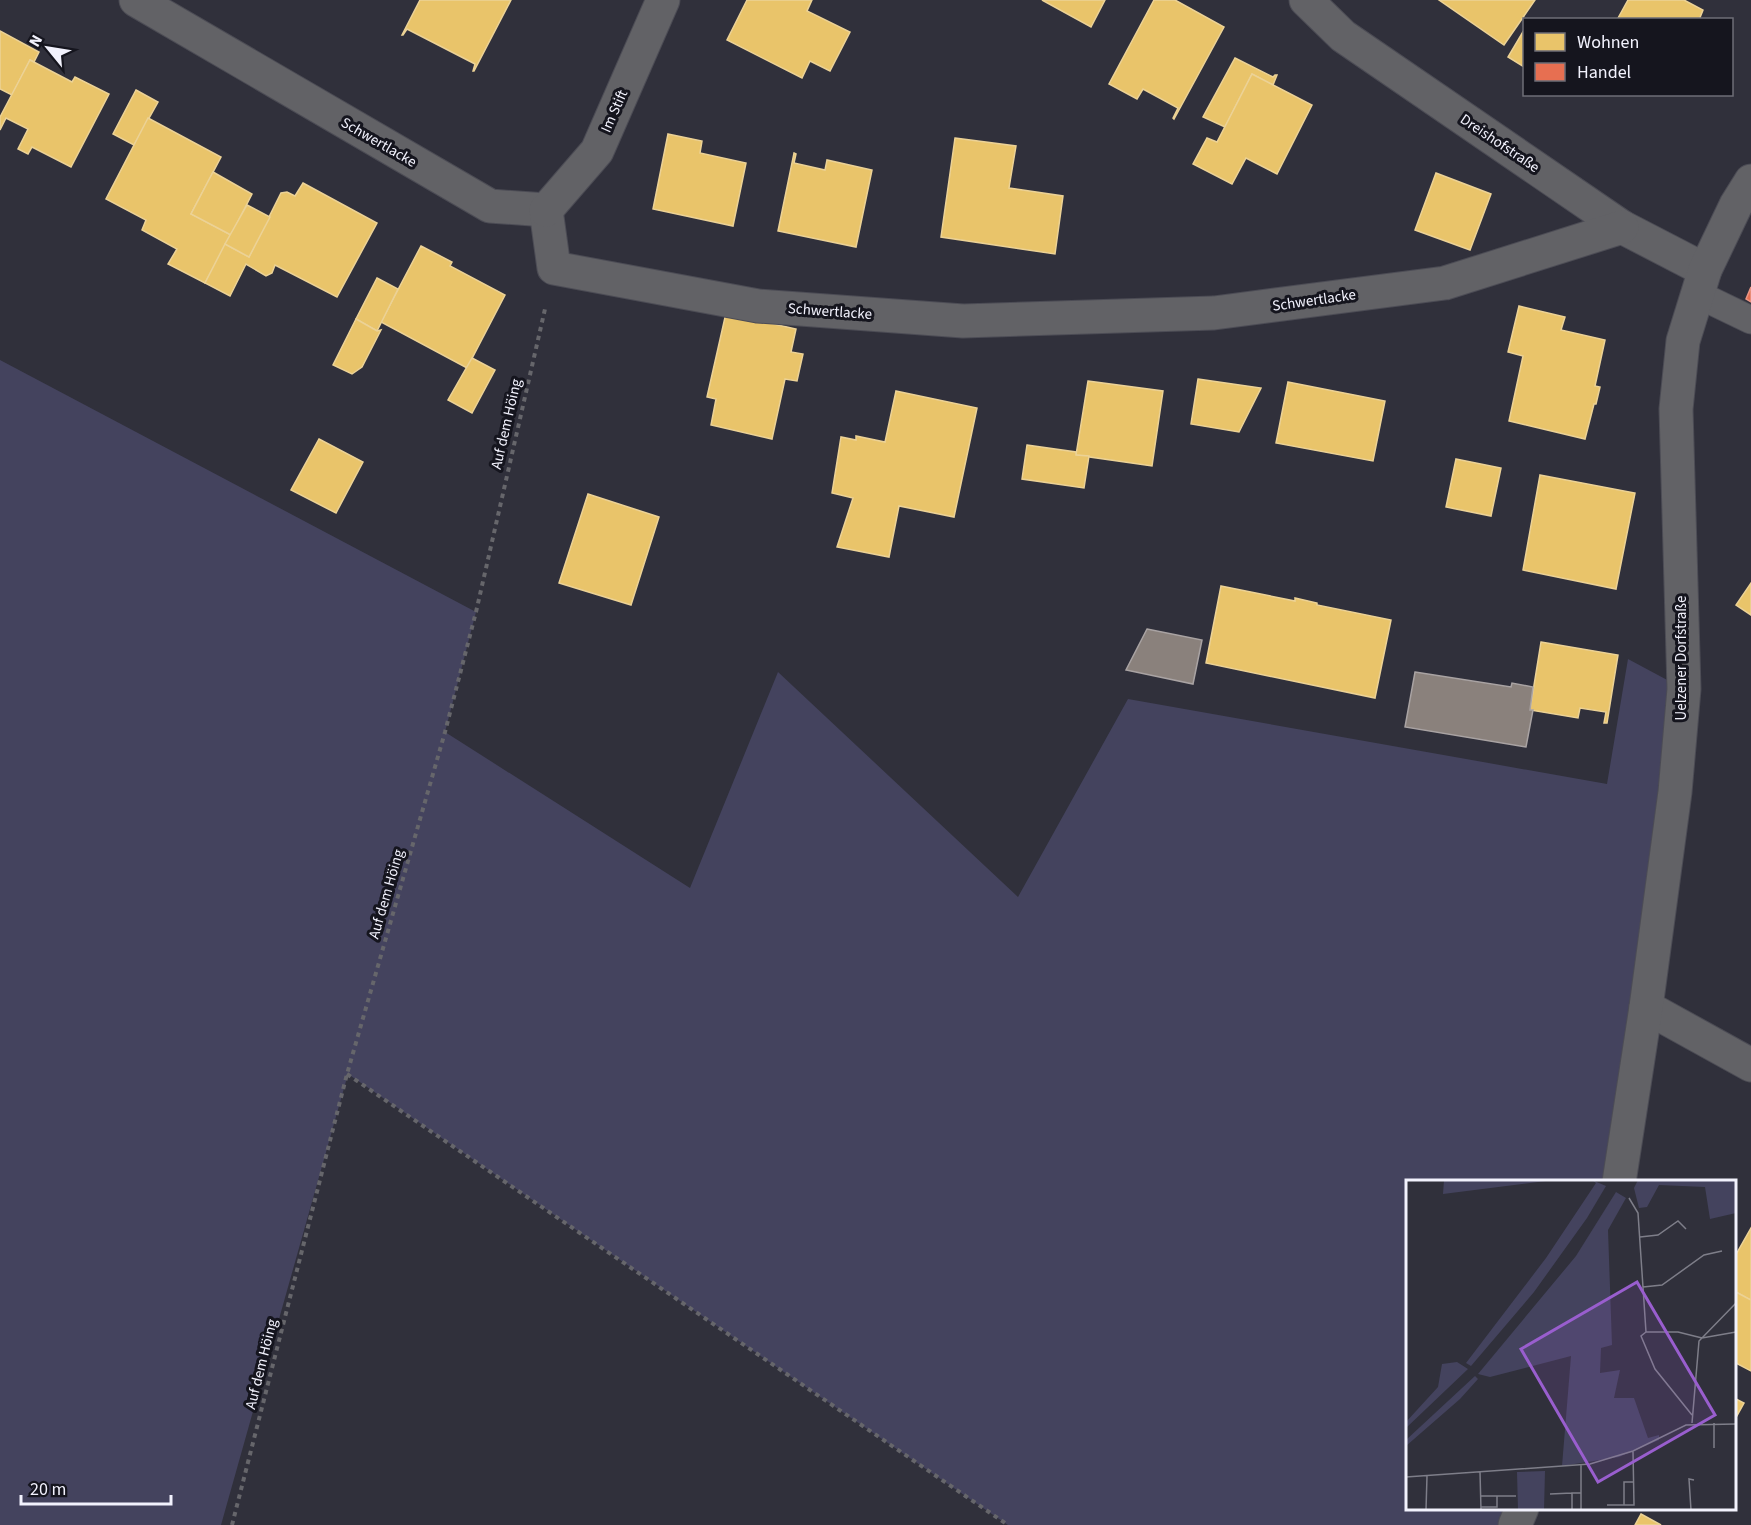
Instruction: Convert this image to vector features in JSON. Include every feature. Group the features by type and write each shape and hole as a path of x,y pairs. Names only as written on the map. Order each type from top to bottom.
{"street":[{"name":"Schwertlacke","path":"136,0 490,206 546,210"},
{"name":"Im Stift","path":"546,210 597,151 663,0"},
{"name":"Dreishofstraße","path":"1306,0 1343,36 1701,282"},
{"name":"Uelzener Dorfstraße","path":"1618,1180 1646,1007 1675,792 1684,688 1676,409 1683,341 1701,282 1736,205 1751,181"},
{"path":"546,210 554,268"},
{"name":"Schwertlacke","path":"554,268 758,306 963,321 1214,313 1445,283 1622,227"},
{"path":"1646,1007 1751,1065"},
{"path":"1515,1525 1522,1510"}],"lane":[{"path":"1701,282 1751,320"}],"path":[{"name":"Auf dem Höing","path":"232,1525 347,1074 445,732 476,612 554,268"},
{"path":"347,1074 1008,1525"}],"shaded area":[{"path":"0,360 476,612 445,732 690,888 778,672 1018,897 1128,699 1607,784 1628,659 1684,689 1619,1180 1406,1180 1406,1510 1522,1510 1515,1525 1008,1525 348,1074 221,1525 0,1525"}],"building: Wohnen":[{"path":"420,0 511,0 473,71 475,64 407,29 402,35"},
{"path":"747,0 812,0 807,11 850,32 830,71 810,61 802,78 727,40"},
{"path":"1042,0 1105,0 1091,27"},
{"path":"1154,0 1175,0 1224,27 1174,119 1178,108 1143,89 1137,99 1109,84"},
{"path":"1439,0 1535,0 1504,45"},
{"path":"1628,0 1684,0 1703,10 1700,18 1618,18"},
{"path":"0,31 39,52 34,62 30,60 12,95 0,89"},
{"path":"1523,32 1523,66 1508,57"},
{"path":"1235,58 1273,77 1277,75 1273,85 1252,74 1225,127 1203,117"},
{"path":"30,60 72,82 75,77 109,94 71,167 32,147 28,154 18,149 28,129 6,118 0,130 0,117"},
{"path":"1252,74 1312,105 1277,174 1246,158 1232,184 1193,164 1207,138 1217,142"},
{"path":"136,90 158,102 134,145 113,134"},
{"path":"148,118 221,157 191,214 231,235 205,283 168,264 177,249 142,230 146,220 106,199"},
{"path":"668,134 702,141 700,153 746,163 733,226 653,209"},
{"path":"955,138 1016,146 1009,188 1063,196 1055,254 941,237"},
{"path":"794,153 796,154 794,163 825,170 827,160 872,170 856,247 778,231"},
{"path":"213,172 252,194 231,235 191,214"},
{"path":"1436,173 1491,194 1470,250 1415,230"},
{"path":"303,183 377,223 337,297 275,265 272,273 266,276 246,264 230,296 205,283 225,244 249,257 281,193 287,192 295,196"},
{"path":"247,205 270,217 249,257 225,244"},
{"path":"421,246 452,262 450,266 505,295 467,368 381,322"},
{"path":"377,278 398,289 377,331 356,319"},
{"path":"1519,306 1565,317 1561,330 1605,340 1595,386 1600,387 1585,439 1509,421 1523,356 1508,352"},
{"path":"726,313 796,329 791,352 803,354 797,381 785,379 772,439 711,425 716,399 707,397"},
{"path":"356,319 377,331 381,330 362,367 352,374 333,365"},
{"path":"472,358 495,370 472,413 448,400"},
{"path":"1198,379 1261,388 1239,432 1191,424"},
{"path":"1088,381 1163,391 1152,466 1076,455"},
{"path":"1288,382 1385,401 1373,461 1276,443"},
{"path":"896,391 977,408 954,517 899,506 889,557 837,547 853,498 832,493 841,437 856,440 856,436 885,442"},
{"path":"319,439 363,462 336,513 291,490"},
{"path":"1027,445 1089,456 1084,488 1022,479"},
{"path":"1456,459 1501,468 1491,516 1446,507"},
{"path":"1540,475 1635,493 1616,589 1523,570"},
{"path":"588,494 659,517 631,605 559,583"},
{"path":"1751,583 1751,615 1736,605"},
{"path":"1221,586 1295,601 1295,598 1317,603 1317,605 1391,620 1375,698 1206,663"},
{"path":"1541,642 1618,655 1607,723 1604,723 1606,712 1580,708 1578,718 1530,710"},
{"path":"1751,1228 1751,1300 1736,1292 1736,1254"},
{"path":"1736,1292 1751,1300 1751,1371 1736,1363"},
{"path":"1736,1399 1744,1403 1736,1417"},
{"path":"1641,1514 1661,1525 1635,1525"}],"building: Handel":[{"path":"1751,287 1751,302 1746,299"}],"building: Industrie":[{"path":"1147,629 1202,640 1193,684 1126,670"},
{"path":"1415,672 1511,687 1512,683 1533,687 1530,710 1533,710 1526,747 1405,727"}]}
